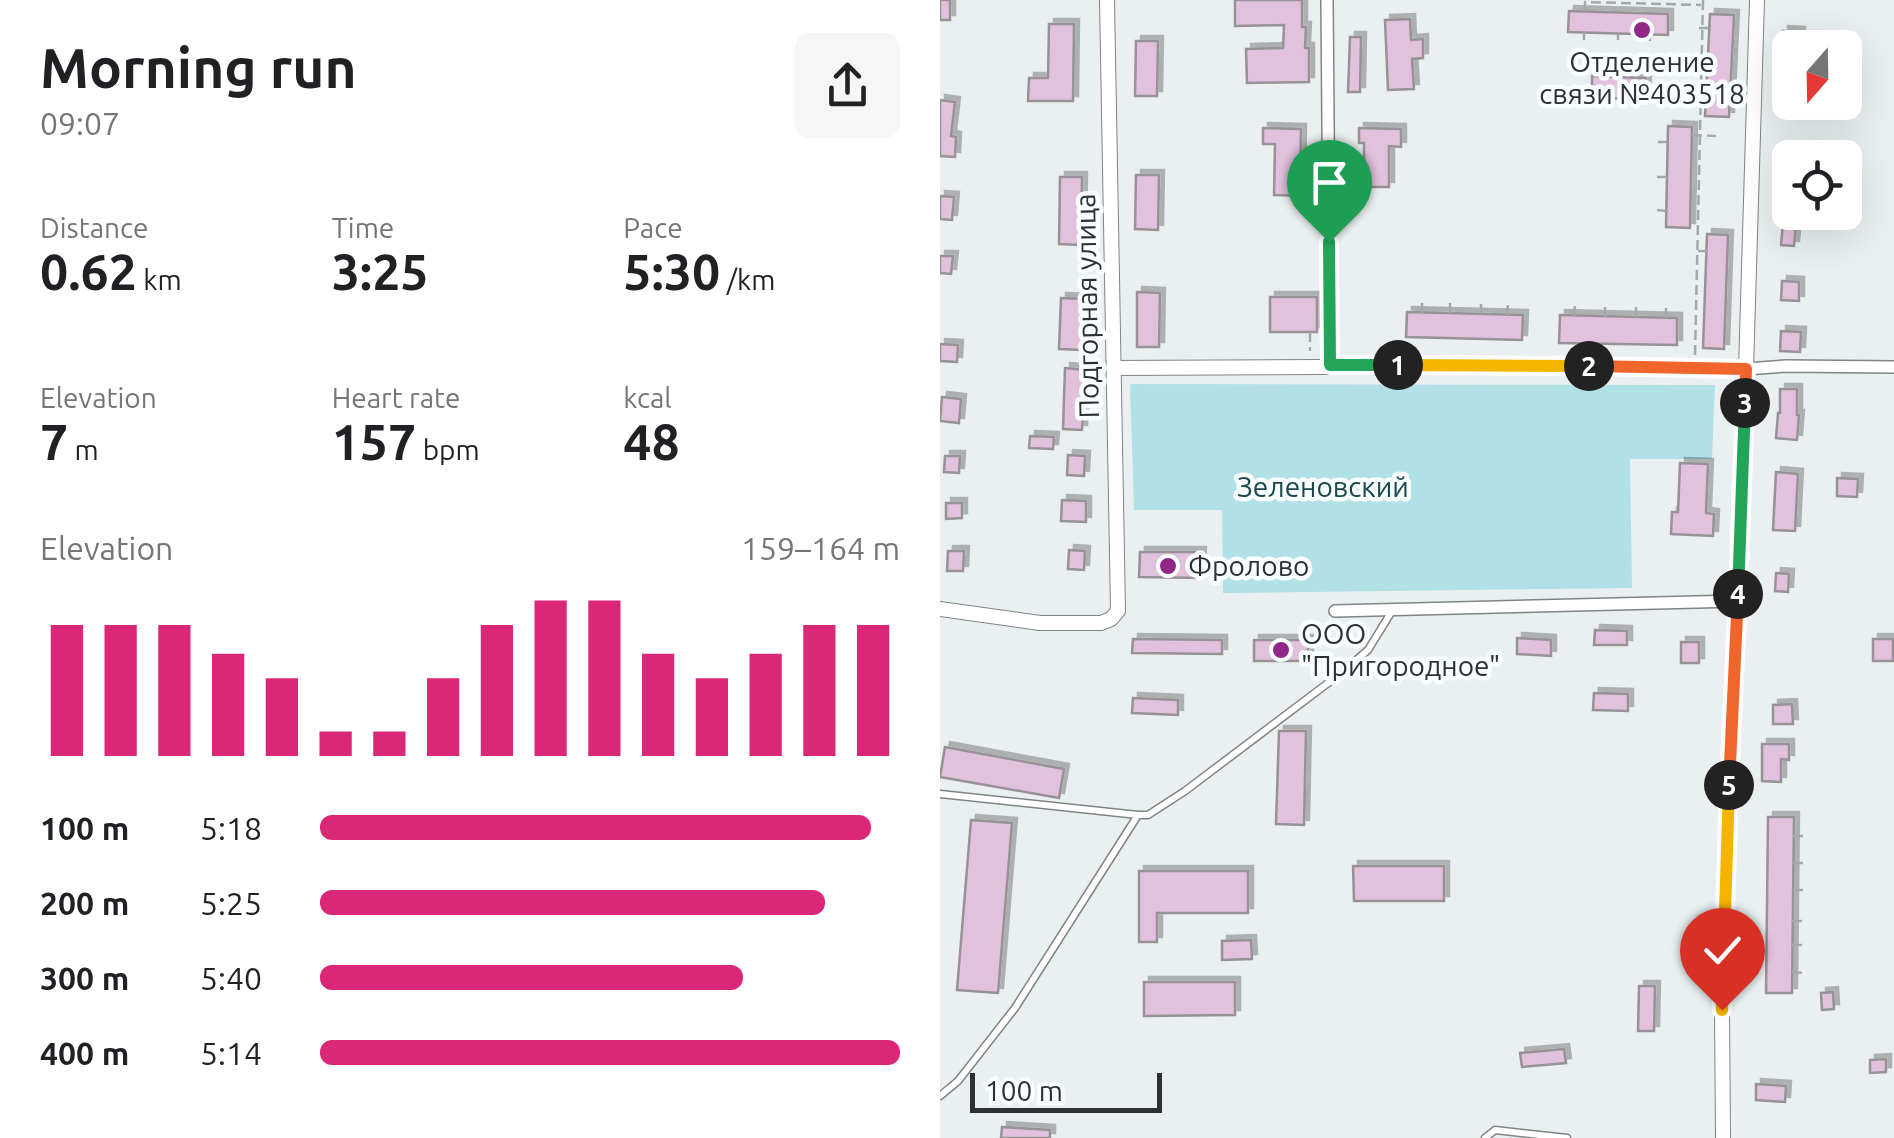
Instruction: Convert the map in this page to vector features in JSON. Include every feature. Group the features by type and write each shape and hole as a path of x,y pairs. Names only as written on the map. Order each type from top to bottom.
{"street":[{"name":"Подгорная улица","path":"940,609 1040,623 1101,623 1111,620 1118,611 1106,0"},
{"path":"1327,0 1330,365"},
{"path":"1723,1138 1722,1010 1757,0"},
{"path":"1112,368 1894,366"},
{"path":"1334,612 1737,601"}],"lane":[{"path":"940,794 1148,815 1340,674 1368,650 1393,610"},
{"path":"940,1096 958,1082 1015,1008 1138,815"},
{"path":"1484,1138 1495,1130 1567,1138"}],"path":[{"path":"1575,1 1703,3 1695,368"},
{"path":"1585,12 1586,2"},
{"path":"1700,28 1709,28"},
{"path":"1584,33 1584,40"},
{"path":"1618,34 1618,40"},
{"path":"1650,35 1650,41"},
{"path":"1700,64 1707,64"},
{"path":"1692,136 1716,136"},
{"path":"1658,142 1667,142"},
{"path":"1657,176 1667,176"},
{"path":"1690,198 1698,198"},
{"path":"1657,210 1666,210"},
{"path":"1690,219 1697,219"},
{"path":"1696,251 1707,252"},
{"path":"1696,290 1706,291"},
{"path":"1422,302 1422,312"},
{"path":"1450,303 1450,314"},
{"path":"1480,314 1481,303"},
{"path":"1507,315 1508,304"},
{"path":"1574,316 1575,305"},
{"path":"1605,316 1606,306"},
{"path":"1636,306 1636,317"},
{"path":"1666,307 1666,318"},
{"path":"1696,331 1704,332"},
{"path":"1310,332 1310,366"},
{"path":"1793,836 1807,836"},
{"path":"1793,862 1806,862"},
{"path":"1793,890 1806,890"},
{"path":"1792,921 1806,921"},
{"path":"1792,945 1806,945"},
{"path":"1792,972 1806,972"}],"green space":[{"name":"Зеленовский","path":"1130,384 1715,385 1712,459 1630,459 1632,588 1223,593 1222,510 1134,510"}],"building":[{"path":"940,0 950,0 950,20 940,20"},
{"path":"1235,0 1302,0 1309,82 1247,83 1246,49 1283,48 1284,25 1235,26"},
{"path":"1569,11 1668,14 1668,35 1568,32"},
{"path":"1710,14 1734,15 1729,117 1705,116"},
{"path":"1410,19 1411,40 1423,39 1423,58 1412,59 1414,89 1388,90 1385,20"},
{"path":"1049,24 1074,24 1073,101 1028,101 1029,78 1048,78"},
{"path":"1350,37 1361,37 1360,92 1348,92"},
{"path":"1136,41 1158,41 1157,96 1135,96"},
{"path":"1592,76 1646,78 1645,99 1592,98"},
{"path":"940,100 955,102 951,136 956,137 955,157 940,156"},
{"path":"1668,126 1692,127 1690,228 1666,227"},
{"path":"1263,128 1301,129 1300,179 1309,179 1309,196 1274,195 1275,144 1263,144"},
{"path":"1359,128 1401,129 1401,147 1389,146 1389,187 1364,187 1364,143 1359,143"},
{"path":"1136,175 1159,175 1158,230 1135,229"},
{"path":"1060,177 1082,177 1081,245 1059,244"},
{"path":"940,196 954,197 952,220 940,219"},
{"path":"1782,230 1795,230 1794,246 1781,245"},
{"path":"1707,234 1728,235 1724,349 1703,348"},
{"path":"940,256 953,256 951,274 940,273"},
{"path":"1782,281 1799,282 1799,301 1781,300"},
{"path":"1137,292 1160,293 1159,347 1137,347"},
{"path":"1270,297 1317,297 1317,332 1270,332"},
{"path":"1061,298 1084,299 1082,350 1059,349"},
{"path":"1407,312 1523,315 1522,340 1406,337"},
{"path":"1560,315 1677,318 1677,345 1559,343"},
{"path":"1781,331 1801,332 1800,352 1780,351"},
{"path":"940,344 958,345 957,362 940,361"},
{"path":"1065,368 1086,370 1082,430 1063,429"},
{"path":"1780,389 1797,389 1797,440 1776,438"},
{"path":"942,397 961,399 959,423 940,421"},
{"path":"1030,436 1054,437 1053,449 1029,448"},
{"path":"1068,455 1085,456 1084,476 1067,475"},
{"path":"945,456 960,456 959,473 944,472"},
{"path":"1680,463 1708,464 1706,513 1714,514 1713,536 1671,534 1672,512 1678,512"},
{"path":"1776,472 1798,474 1795,531 1773,530"},
{"path":"1837,478 1858,479 1857,497 1837,496"},
{"path":"1062,500 1086,501 1086,522 1061,521"},
{"path":"946,503 962,503 962,518 946,519"},
{"path":"1069,550 1085,551 1084,570 1068,569"},
{"path":"948,551 964,551 963,571 947,571"},
{"name":"Фролово","path":"1140,552 1201,552 1200,578 1139,577"},
{"path":"1776,573 1789,574 1788,592 1775,591"},
{"path":"1595,630 1627,631 1627,645 1594,645"},
{"path":"1517,638 1551,640 1551,656 1517,654"},
{"path":"1133,639 1222,640 1222,654 1132,653"},
{"path":"1873,639 1893,639 1893,661 1873,661"},
{"name":"ООО \"Пригородное\"","path":"1254,640 1308,640 1308,661 1254,661"},
{"path":"1681,642 1699,642 1699,663 1681,663"},
{"path":"1594,693 1628,694 1628,711 1593,710"},
{"path":"1133,698 1178,700 1178,715 1132,713"},
{"path":"1792,704 1793,724 1773,724 1773,705"},
{"path":"1279,731 1306,731 1304,825 1276,824"},
{"path":"1762,744 1789,744 1789,760 1781,759 1781,782 1762,781"},
{"path":"945,747 1064,769 1059,798 940,777"},
{"path":"1768,817 1794,817 1792,993 1766,993"},
{"path":"971,820 1012,823 998,993 957,990"},
{"path":"1353,866 1444,866 1444,901 1354,901"},
{"path":"1139,871 1248,871 1248,913 1157,913 1157,942 1139,942"},
{"path":"1251,940 1252,959 1222,960 1222,941"},
{"path":"1144,982 1235,982 1235,1015 1144,1016"},
{"path":"1639,986 1655,986 1654,1031 1638,1031"},
{"path":"1833,992 1834,1009 1822,1010 1821,993"},
{"path":"1564,1049 1566,1063 1522,1067 1520,1053"},
{"path":"1886,1059 1886,1072 1870,1073 1870,1060"},
{"path":"1756,1084 1786,1086 1785,1102 1756,1100"},
{"path":"1002,1127 1050,1130 1050,1138 1001,1138"}],"place":[{"name":"Отделение связи №403518","path":"1642,30"},
{"name":"Фролово","path":"1168,566"},
{"name":"ООО \"Пригородное\"","path":"1281,650"}],"route":[{"path":"1329,242 1330,365 1746,369 1722,1010"}]}
